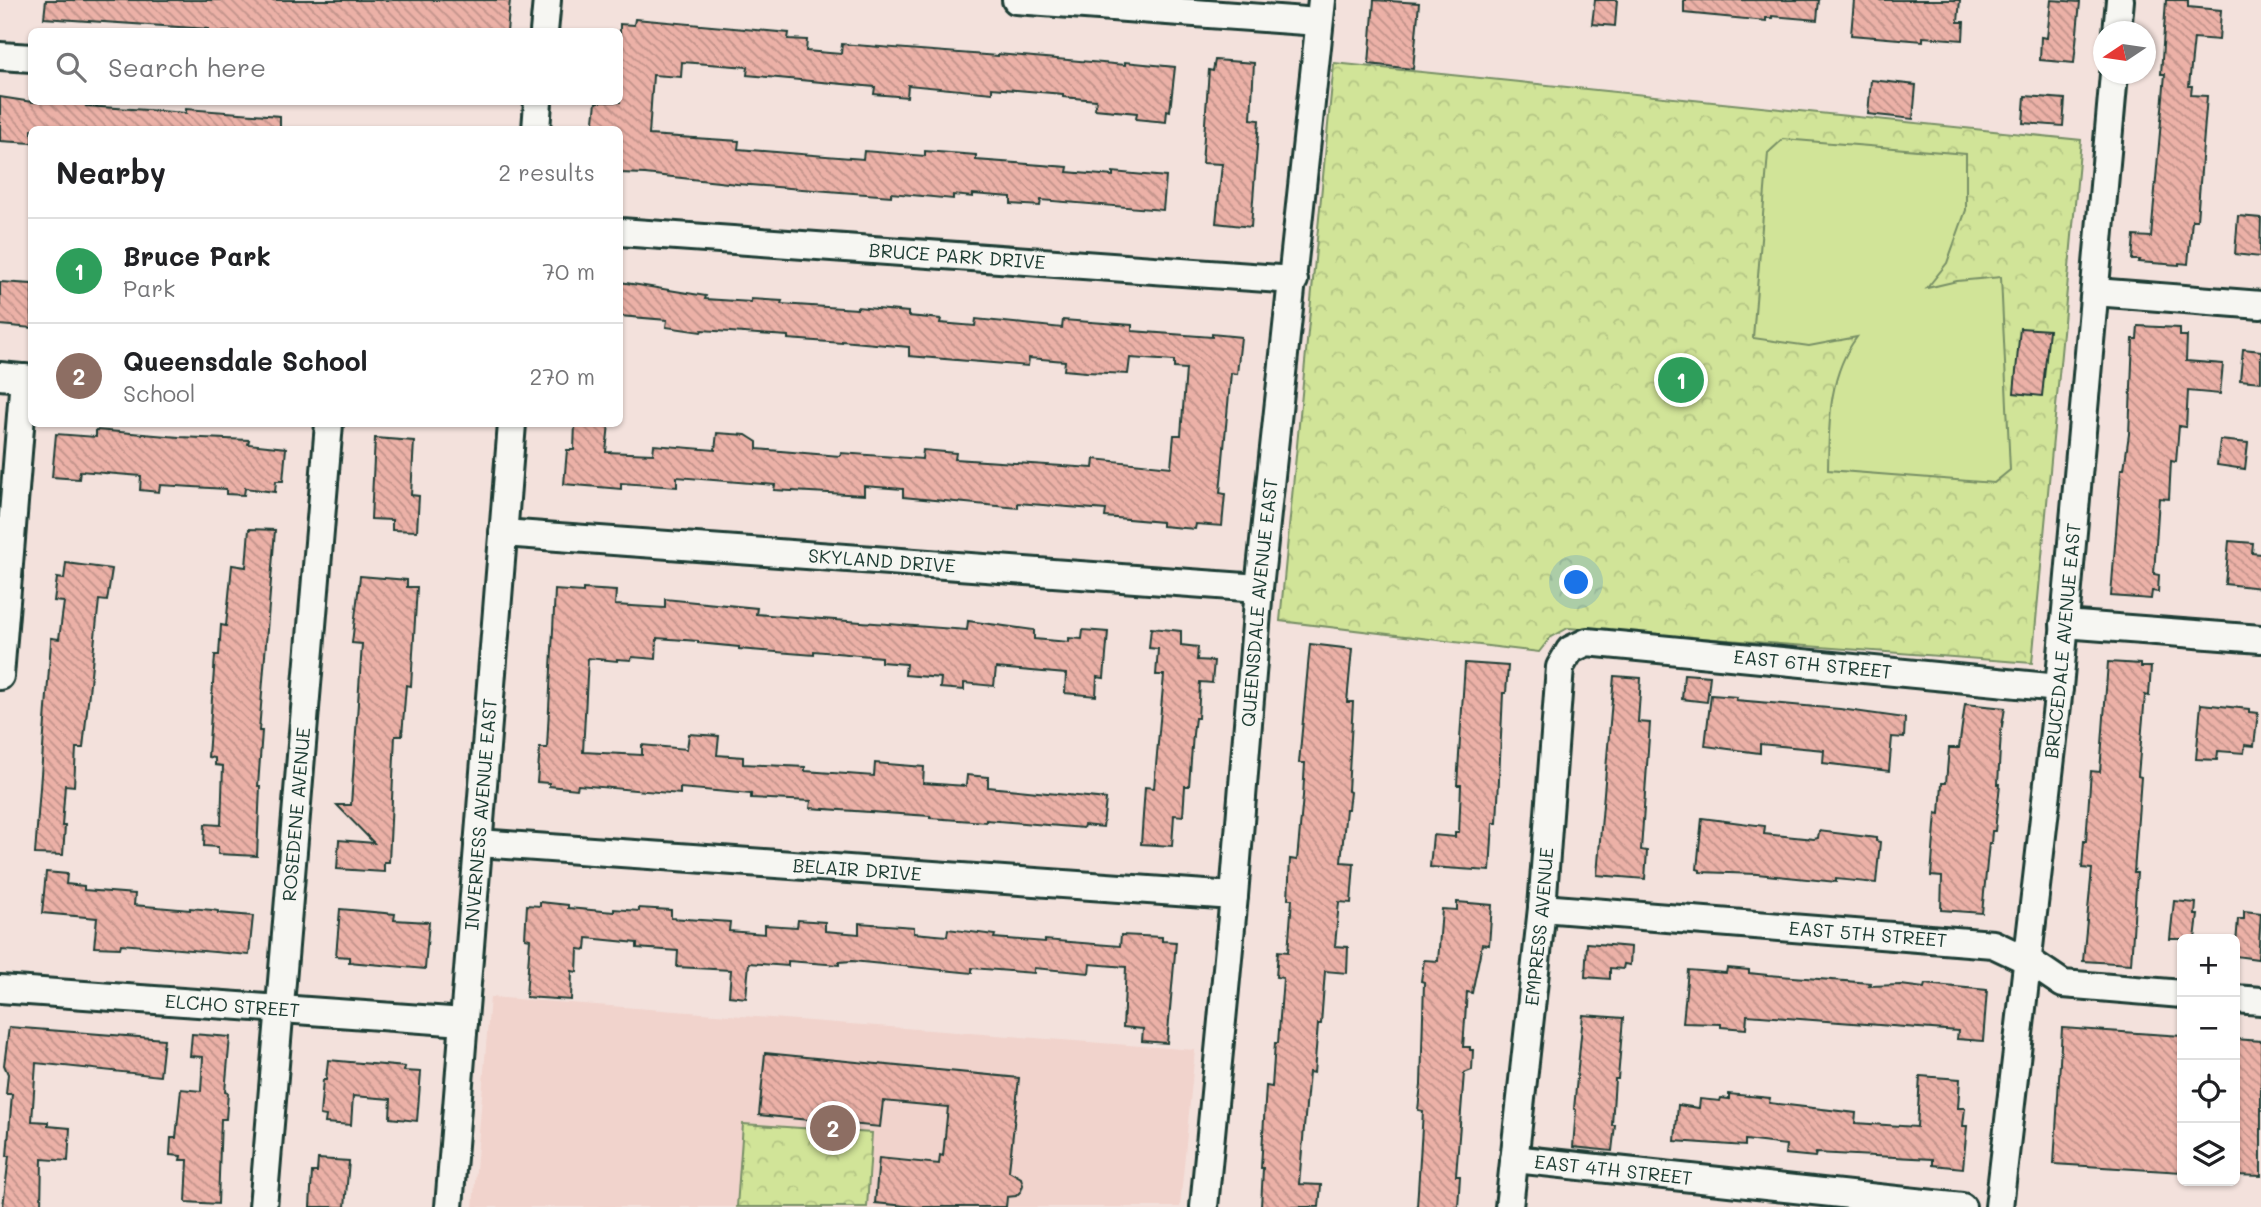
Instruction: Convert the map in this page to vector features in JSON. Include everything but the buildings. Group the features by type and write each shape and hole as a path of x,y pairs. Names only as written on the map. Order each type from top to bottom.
{"street":[{"path":"544,28 547,0"},
{"path":"1016,0 1321,11"},
{"path":"2118,21 2120,0"},
{"name":"QUEENSDALE AVENUE EAST","path":"1204,1207 1234,896 1259,588 1321,11"},
{"path":"0,56 28,58"},
{"name":"BRUCEDALE AVENUE EAST","path":"1999,1207 2059,688 2113,84"},
{"path":"536,126 538,105"},
{"name":"BRUCE PARK DRIVE","path":"623,232 1294,280"},
{"path":"2095,292 2261,306"},
{"path":"0,666 18,378"},
{"name":"ROSEDENE AVENUE","path":"263,1207 329,427"},
{"name":"INVERNESS AVENUE EAST","path":"449,1207 512,427"},
{"name":"SKYLAND DRIVE","path":"503,533 1259,588"},
{"path":"2064,624 2261,639"},
{"name":"EAST 6TH STREET","path":"1570,650 1587,642 2059,688"},
{"name":"EMPRESS AVENUE","path":"1509,1207 1542,908 1560,667 1570,650"},
{"name":"BELAIR DRIVE","path":"478,843 1234,896"},
{"name":"EAST 5TH STREET","path":"1542,908 1993,944 2029,961 2063,984 2177,994"},
{"name":"ELCHO STREET","path":"0,989 464,1022"},
{"path":"2240,999 2261,1001"},
{"name":"EAST 4TH STREET","path":"1514,1159 1962,1207"}],"shaded area":[{"path":"490,997 1195,1050 1180,1207 473,1207"}],"green space":[{"path":"1334,63 2081,140 2032,663 1568,628 1550,638 1539,652 1280,621"},
{"path":"1783,139 1966,154 1966,210 1947,263 1927,288 1957,281 2001,277 2010,470 1994,483 1828,470 1830,417 1835,383 1847,352 1857,337 1809,346 1753,338 1768,153"},
{"path":"743,1124 872,1133 867,1207 737,1207"}],"place":[{"name":"Bruce Park","path":"1681,380"},
{"name":"Queensdale School","path":"833,1128"}]}
